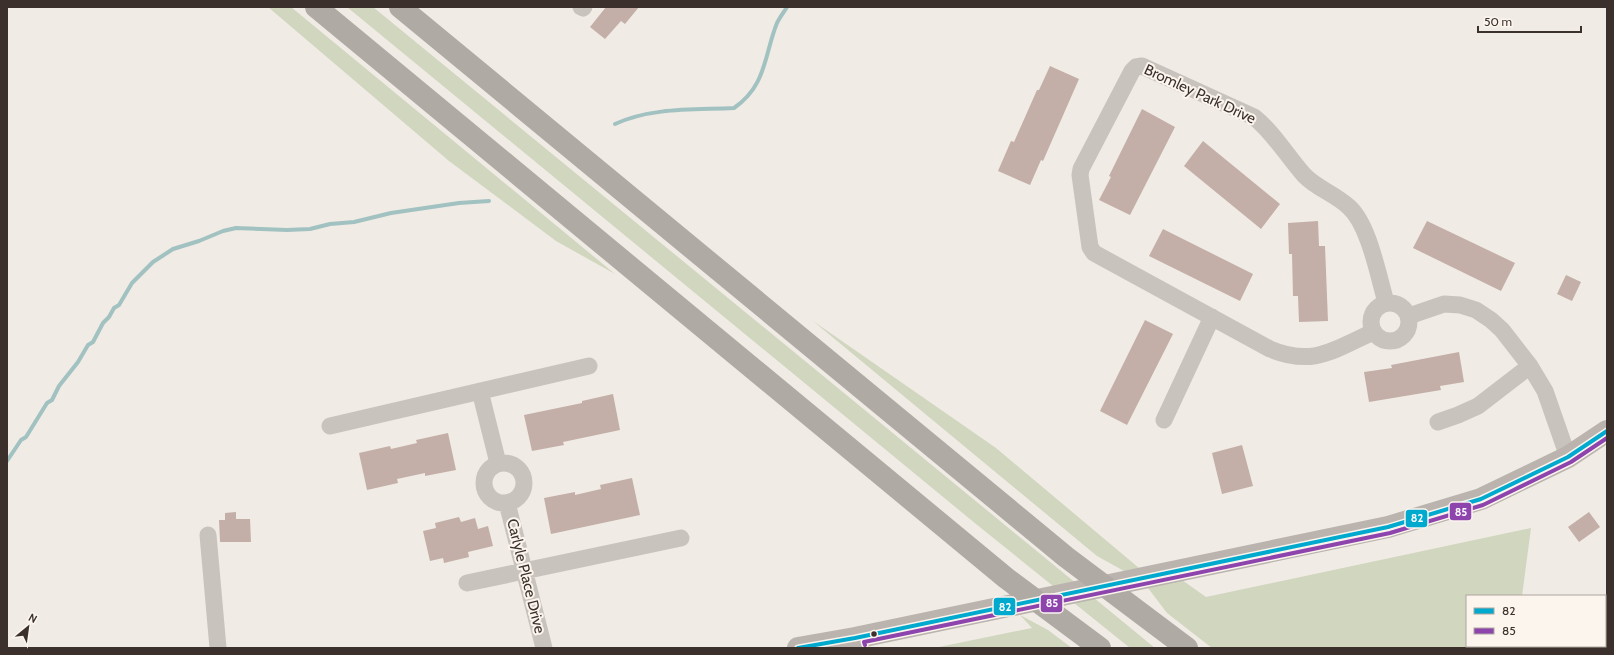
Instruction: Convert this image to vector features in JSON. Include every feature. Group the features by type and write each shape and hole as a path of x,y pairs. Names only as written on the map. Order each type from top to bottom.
{"highway":[{"path":"316,7 1006,578 1100,648"},
{"path":"400,7 1066,557 1187,648"}],"main road":[{"path":"798,648 857,643 977,612 1388,528 1481,499 1568,457 1607,431"}],"street":[{"name":"Bromley Park Drive","path":"1373,332 1335,350 1315,357 1300,358 1284,355 1270,349 1094,253 1090,247 1080,175 1081,169 1132,71 1136,67 1142,66 1254,117 1265,126 1307,178 1349,207 1359,218 1365,232 1386,302"},
{"path":"1386,302 1396,303 1404,308 1409,316 1409,325 1405,334 1398,340 1388,341 1380,339 1373,332 1370,323 1372,313 1378,306 1386,302"},
{"path":"1409,316 1444,304 1476,310 1491,320 1502,330 1530,366 1545,391 1568,457"},
{"path":"1164,420 1212,317"},
{"path":"330,426 589,366"},
{"path":"1438,422 1478,406 1530,366"},
{"path":"480,391 498,463"},
{"path":"501,462 512,464 520,470 525,480 524,490 517,499 507,504 496,502 488,496 483,486 484,475 491,467 501,462"},
{"name":"Carlyle Place Drive","path":"507,504 544,648"},
{"path":"208,535 218,648"},
{"path":"467,583 680,538"}],"green space":[{"path":"268,7 291,7 615,274 556,241 449,161"},
{"path":"347,7 373,7 1155,648 1130,648 976,524"},
{"path":"813,321 996,448 1139,568 1124,571 1097,556"},
{"path":"1531,528 1522,595 1466,595 1466,647 1499,648 1212,648 1167,613 1148,588 1182,580 1206,597"},
{"path":"1020,615 1048,630 1072,648 934,648 1032,628"}],"building":[{"path":"606,7 639,7 625,24 621,21 605,39 590,27"},
{"path":"1050,66 1079,79 1043,161 1041,160 1030,185 998,171 1011,141 1014,142 1037,90 1039,90"},
{"path":"1142,109 1175,127 1130,215 1099,200 1111,177 1109,176"},
{"path":"1203,141 1280,204 1261,229 1184,166"},
{"path":"1318,221 1319,246 1325,246 1328,321 1299,322 1298,296 1293,296 1292,254 1289,254 1288,223"},
{"path":"1427,221 1515,263 1501,291 1413,248"},
{"path":"1163,229 1253,274 1240,301 1149,256"},
{"path":"1566,275 1581,282 1572,301 1557,294"},
{"path":"1145,320 1173,334 1127,425 1100,411"},
{"path":"1459,352 1464,382 1440,386 1441,390 1369,402 1364,372 1392,368 1391,365"},
{"path":"613,394 620,430 563,442 564,445 532,451 524,415 582,403 582,401"},
{"path":"448,433 456,470 425,476 425,473 397,479 398,483 367,490 359,453 390,446 391,449 417,443 416,440"},
{"path":"1242,445 1253,486 1222,494 1212,453"},
{"path":"632,478 640,515 551,534 544,498 575,492 575,495 601,489 600,485"},
{"path":"236,512 236,519 250,519 251,542 220,542 219,520 225,520 225,513"},
{"path":"1589,512 1600,527 1579,542 1568,527"},
{"path":"459,517 461,522 475,518 478,529 488,526 493,546 468,552 469,557 444,563 443,558 430,561 423,531 436,528 435,523"}],"waterway":[{"path":"615,124 659,112 689,109 734,108 753,90 759,79 777,23 787,7"},
{"path":"7,461 21,440 26,437 47,403 52,400 59,386 78,362 88,345 93,342 103,323 109,317 114,308 119,305 132,283 153,262 173,249 199,241 223,231 236,228 287,230 310,229 330,224 354,222 391,213 459,203 489,201"}],"transit line":[{"name":"82","path":"798,648 855,638 1388,527 1481,499 1568,457 1607,431"},
{"name":"85","path":"865,645 864,642 1390,533 1483,505 1571,462 1607,438"}]}
